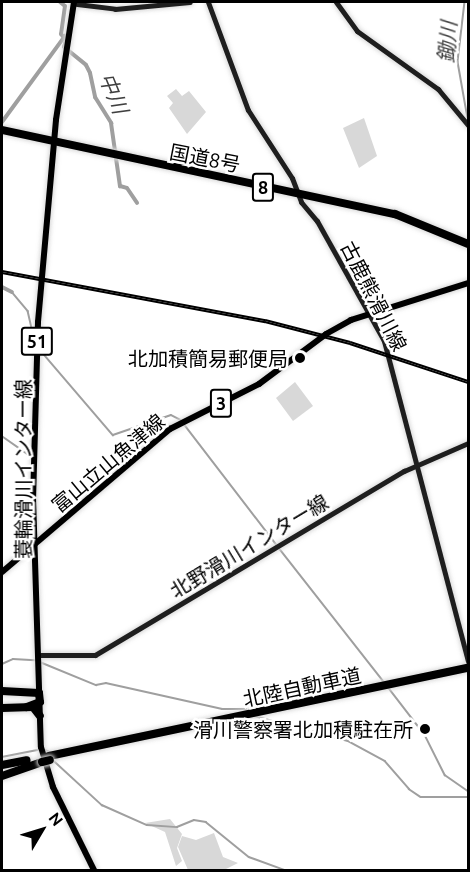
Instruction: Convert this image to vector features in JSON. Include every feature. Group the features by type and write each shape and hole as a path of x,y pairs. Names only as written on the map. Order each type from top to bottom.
{"highway":[{"name":"国道8号","path":"2,129 55,138 410,215 468,242"},
{"name":"北陸自動車道","path":"2,765 46,759 468,669"},
{"path":"2,691 28,690 40,695 27,707"},
{"path":"2,708 27,707 36,709 40,716"},
{"path":"2,776 46,759"}],"main road":[{"path":"74,3 115,9 190,2"},
{"name":"古鹿熊滑川線","path":"208,2 243,100 370,313 390,358 415,465 468,661"},
{"path":"336,2 357,31 440,90 468,124"},
{"name":"蓑輪滑川インター線","path":"73,827 46,756 40,695 36,545 41,314 55,138 74,3"},
{"name":"富山立山魚津線","path":"2,572 166,432 257,385 326,334 370,313 468,283"},
{"name":"北野滑川インター線","path":"41,656 95,655 415,465 468,443"},
{"name":"蓑輪滑川インター線","path":"36,545 41,656 40,716 46,767 94,870"}],"shaded area":[{"path":"176,89 182,96 189,91 206,112 187,134 169,108 173,103 167,96"},
{"path":"364,118 377,156 359,168 343,128"},
{"path":"295,382 313,406 293,421 276,398"},
{"path":"170,819 182,834 177,848 182,861 176,866 165,832 145,823"},
{"path":"214,833 223,857 238,863 224,870 188,870 178,847 182,836 196,840"}],"waterway":[{"name":"中川","path":"60,2 65,6 61,34 66,40 64,47 86,65 90,73 95,97 111,123 120,186 127,188 137,203"},
{"name":"鋤川","path":"465,2 458,62 468,119"},
{"path":"2,122 65,36"},
{"path":"2,287 12,292"},
{"path":"12,292 28,311 36,345"},
{"path":"41,351 113,435 171,415 181,420"},
{"path":"184,424 276,544"},
{"path":"2,436 31,456"},
{"path":"279,548 385,683"},
{"path":"2,664 13,659 35,660"},
{"path":"40,662 96,685 106,683 222,709 246,709"},
{"path":"388,687 425,735 445,775 468,791"},
{"path":"254,716 348,741 385,761 409,789 421,797 468,797"},
{"path":"43,749 50,752"},
{"path":"2,757 38,750"},
{"path":"53,760 102,805 147,825 177,827 194,820 206,822 249,857 285,870"}],"railway":[{"path":"2,272 265,321 350,343 468,382"}],"place":[{"name":"北加積簡易郵便局","path":"300,358"},
{"name":"滑川警察署北加積駐在所","path":"425,729"}]}
